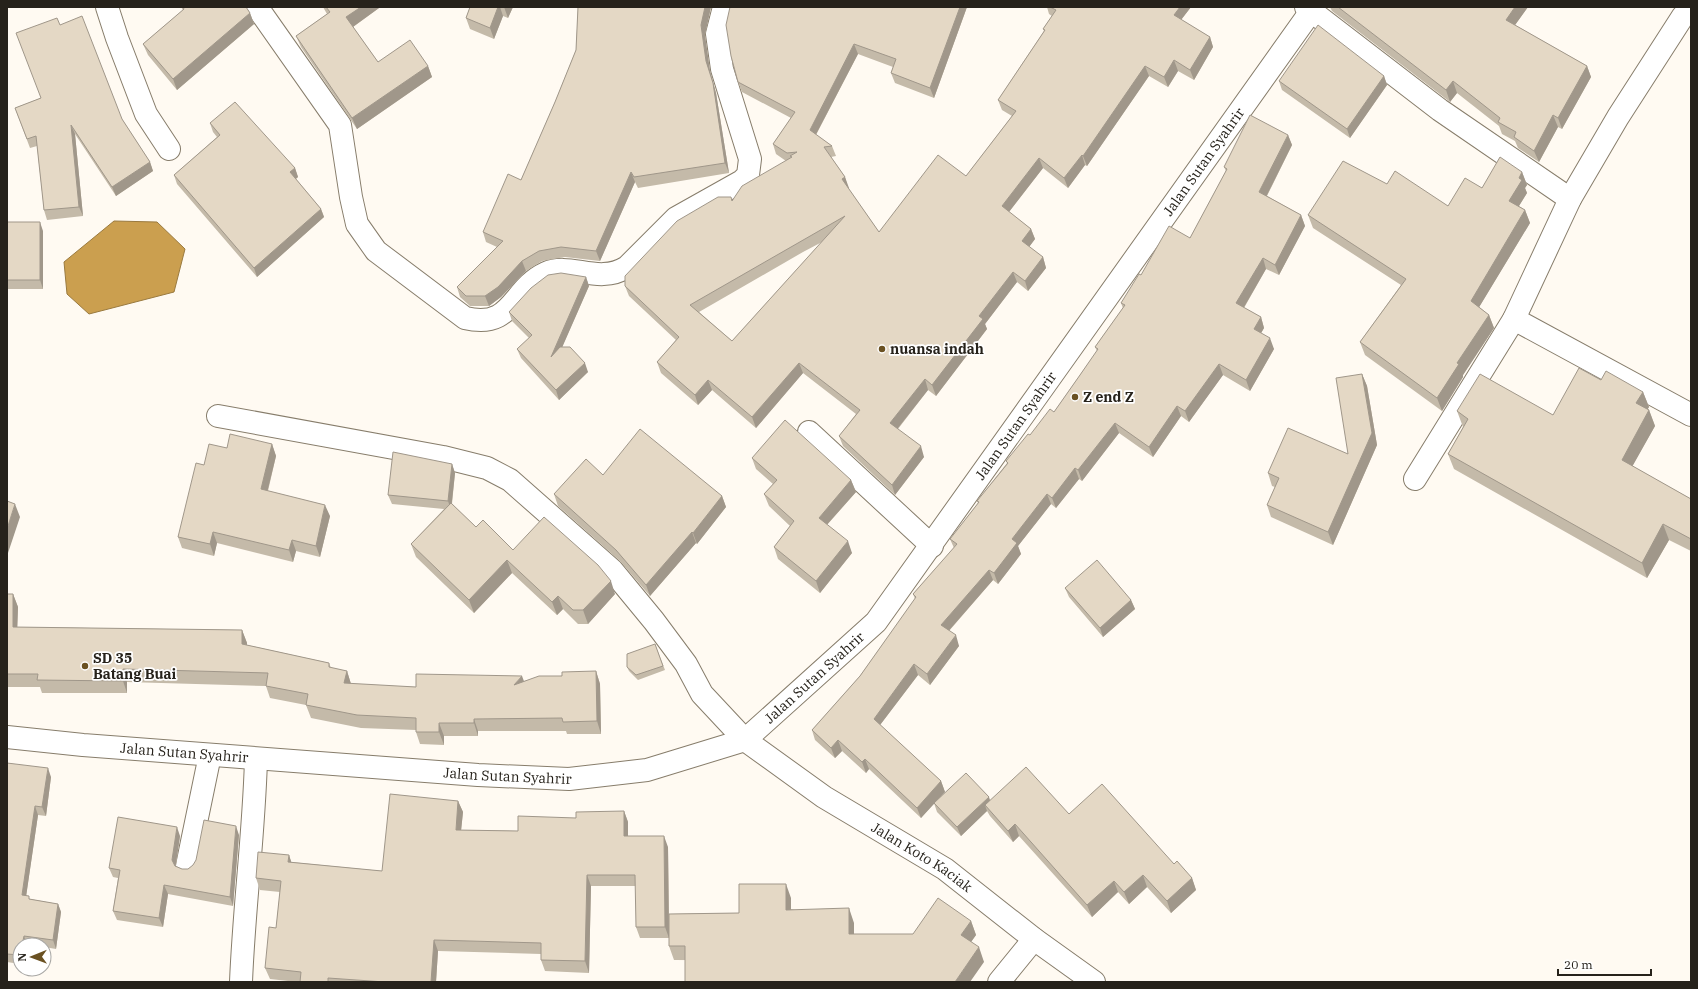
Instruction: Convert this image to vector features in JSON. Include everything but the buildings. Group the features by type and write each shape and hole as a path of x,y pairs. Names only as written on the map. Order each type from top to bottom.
{"street":[{"path":"107,7 116,38 146,114 169,150"},
{"path":"258,7 340,125 350,197 357,224 376,251 465,318 479,322 491,320 504,312 536,279 547,273 560,271 604,275 618,273 627,267 676,218 742,181 748,175 750,159 722,69 717,34 724,7"},
{"path":"1310,8 1440,110 1570,199"},
{"name":"Jalan Sutan Syahrir","path":"7,737 256,759 478,775 569,779 647,770 745,740 876,622 932,546 1310,8"},
{"path":"1415,479 1514,319 1570,199 1618,117 1683,16 1691,11"},
{"path":"1514,319 1691,415"},
{"name":"Jalan Koto Kaciak","path":"218,416 443,457 487,468 510,480 612,570 654,621 686,664 702,694 745,740 824,797 945,869 1034,939 1094,982"},
{"path":"809,432 932,546"},
{"path":"187,866 210,755"},
{"path":"241,982 243,932 255,811 256,759"},
{"path":"1000,982 1034,939"}],"shaded area":[{"path":"114,221 157,222 185,249 174,292 89,314 67,294 64,262"}],"place":[{"name":"nuansa indah","path":"882,349"},
{"name":"Z end Z","path":"1075,397"},
{"name":"SD 35 Batang Buai","path":"85,666"}]}
